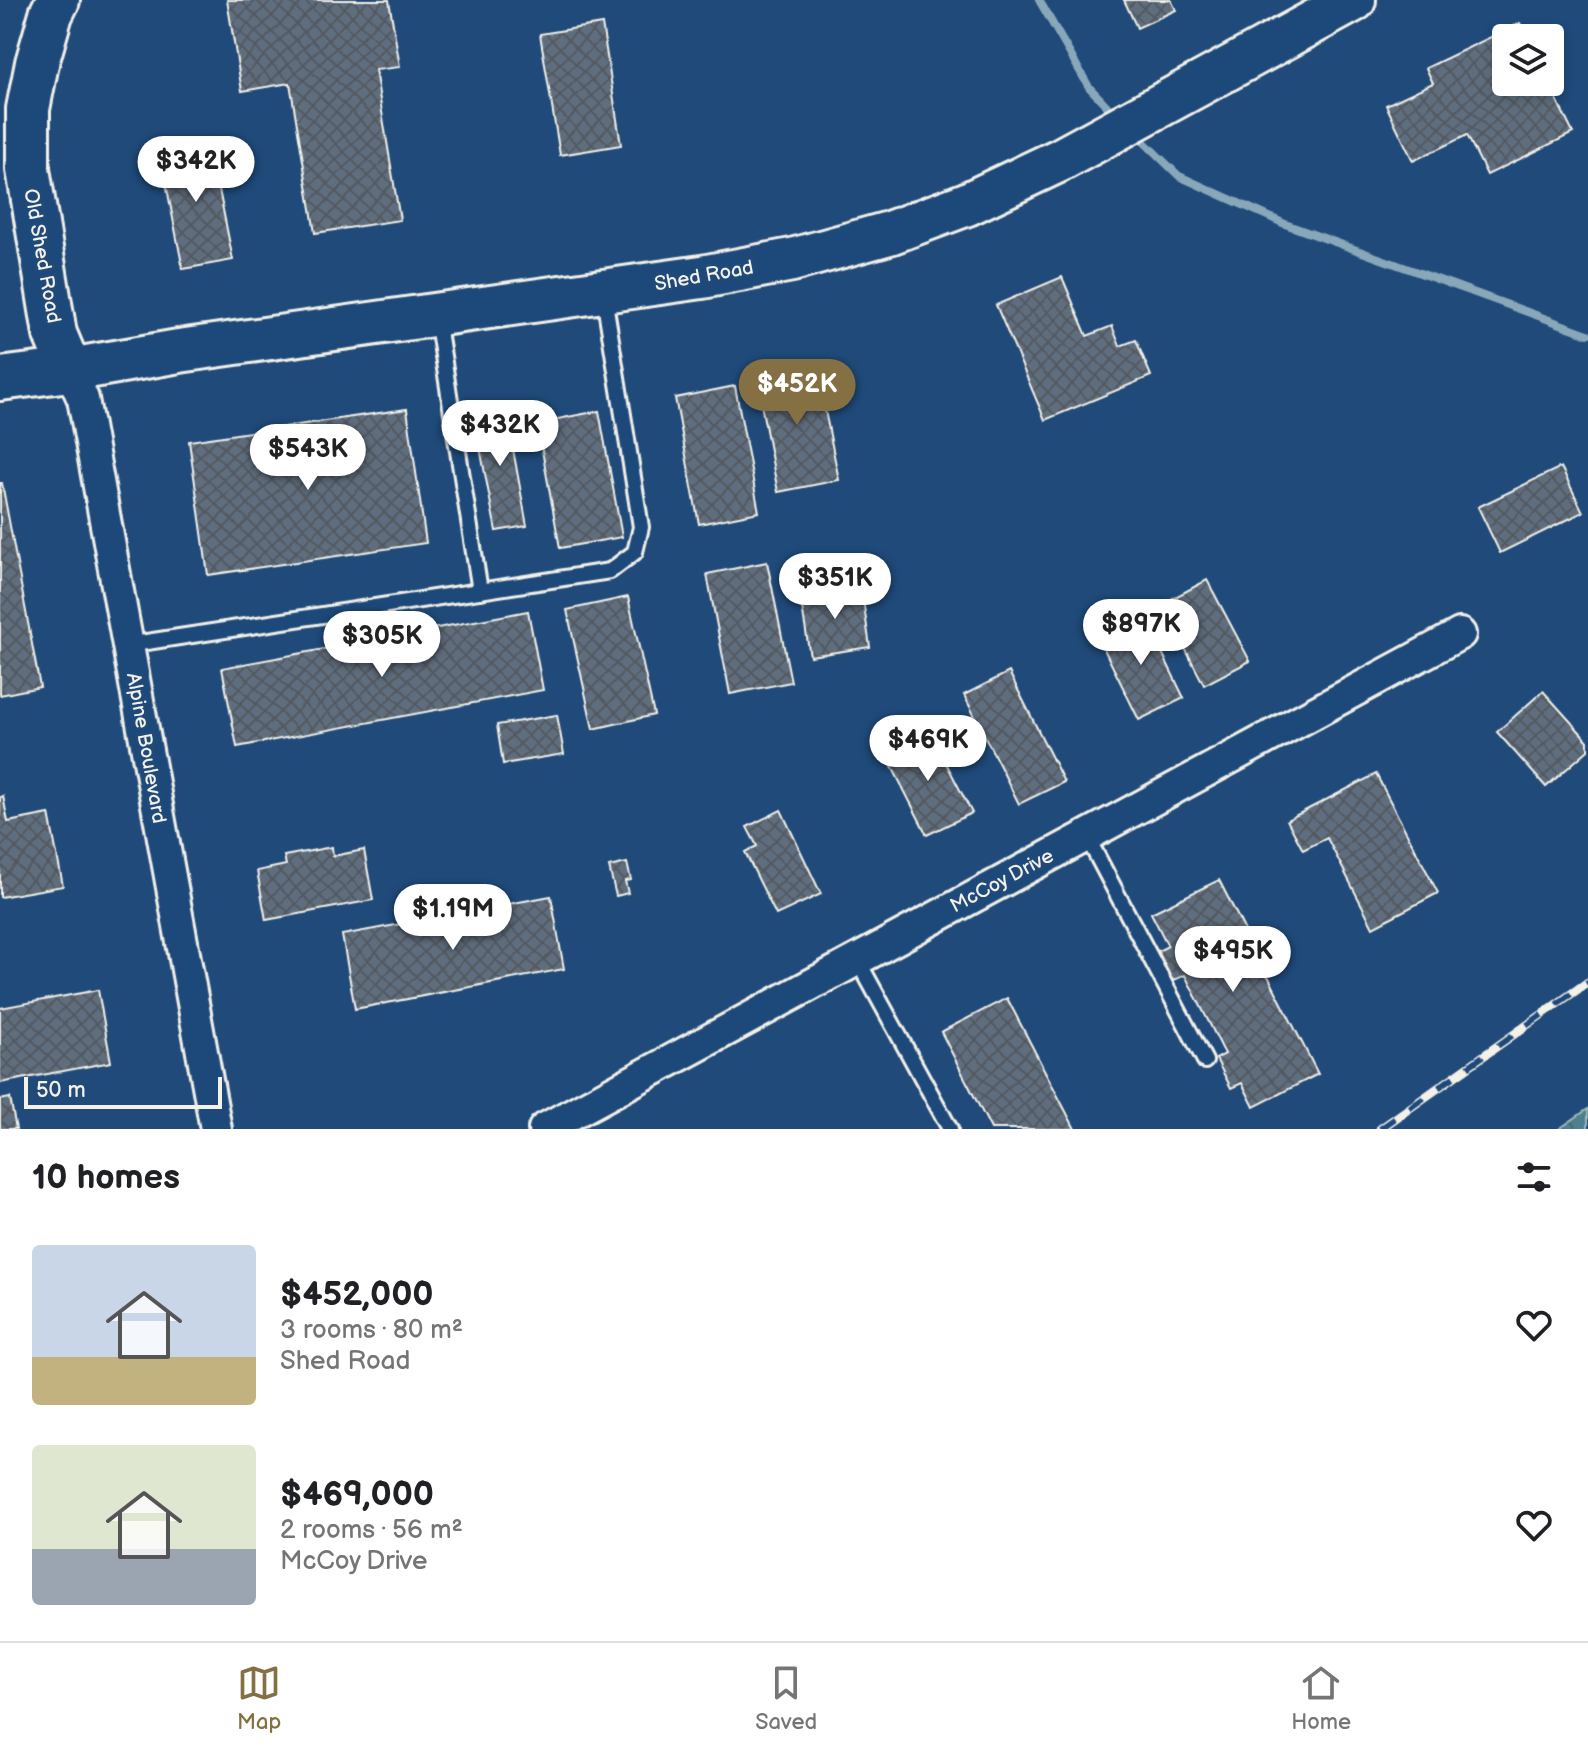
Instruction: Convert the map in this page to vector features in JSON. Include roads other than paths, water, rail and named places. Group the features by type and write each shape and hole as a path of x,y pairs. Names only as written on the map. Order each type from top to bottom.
{"street":[{"name":"Old Shed Road","path":"58,0 37,63 28,109 28,169 55,334 70,370"},
{"name":"Shed Road","path":"0,379 702,277 792,260 889,233 967,204 1060,160 1354,0"},
{"name":"Alpine Boulevard","path":"70,370 83,399 216,1129"},
{"name":"McCoy Drive","path":"544,1129 1460,634"}],"lane":[{"path":"127,645 610,571 635,552 641,527 603,292"},
{"path":"437,315 480,591"},
{"path":"1086,835 1205,1061"},
{"path":"857,959 950,1129"}],"waterway":[{"path":"1039,0 1089,87 1108,107"},
{"path":"1142,140 1179,176 1285,224 1588,334"}],"railway":[{"path":"1380,1129 1588,982"}]}
